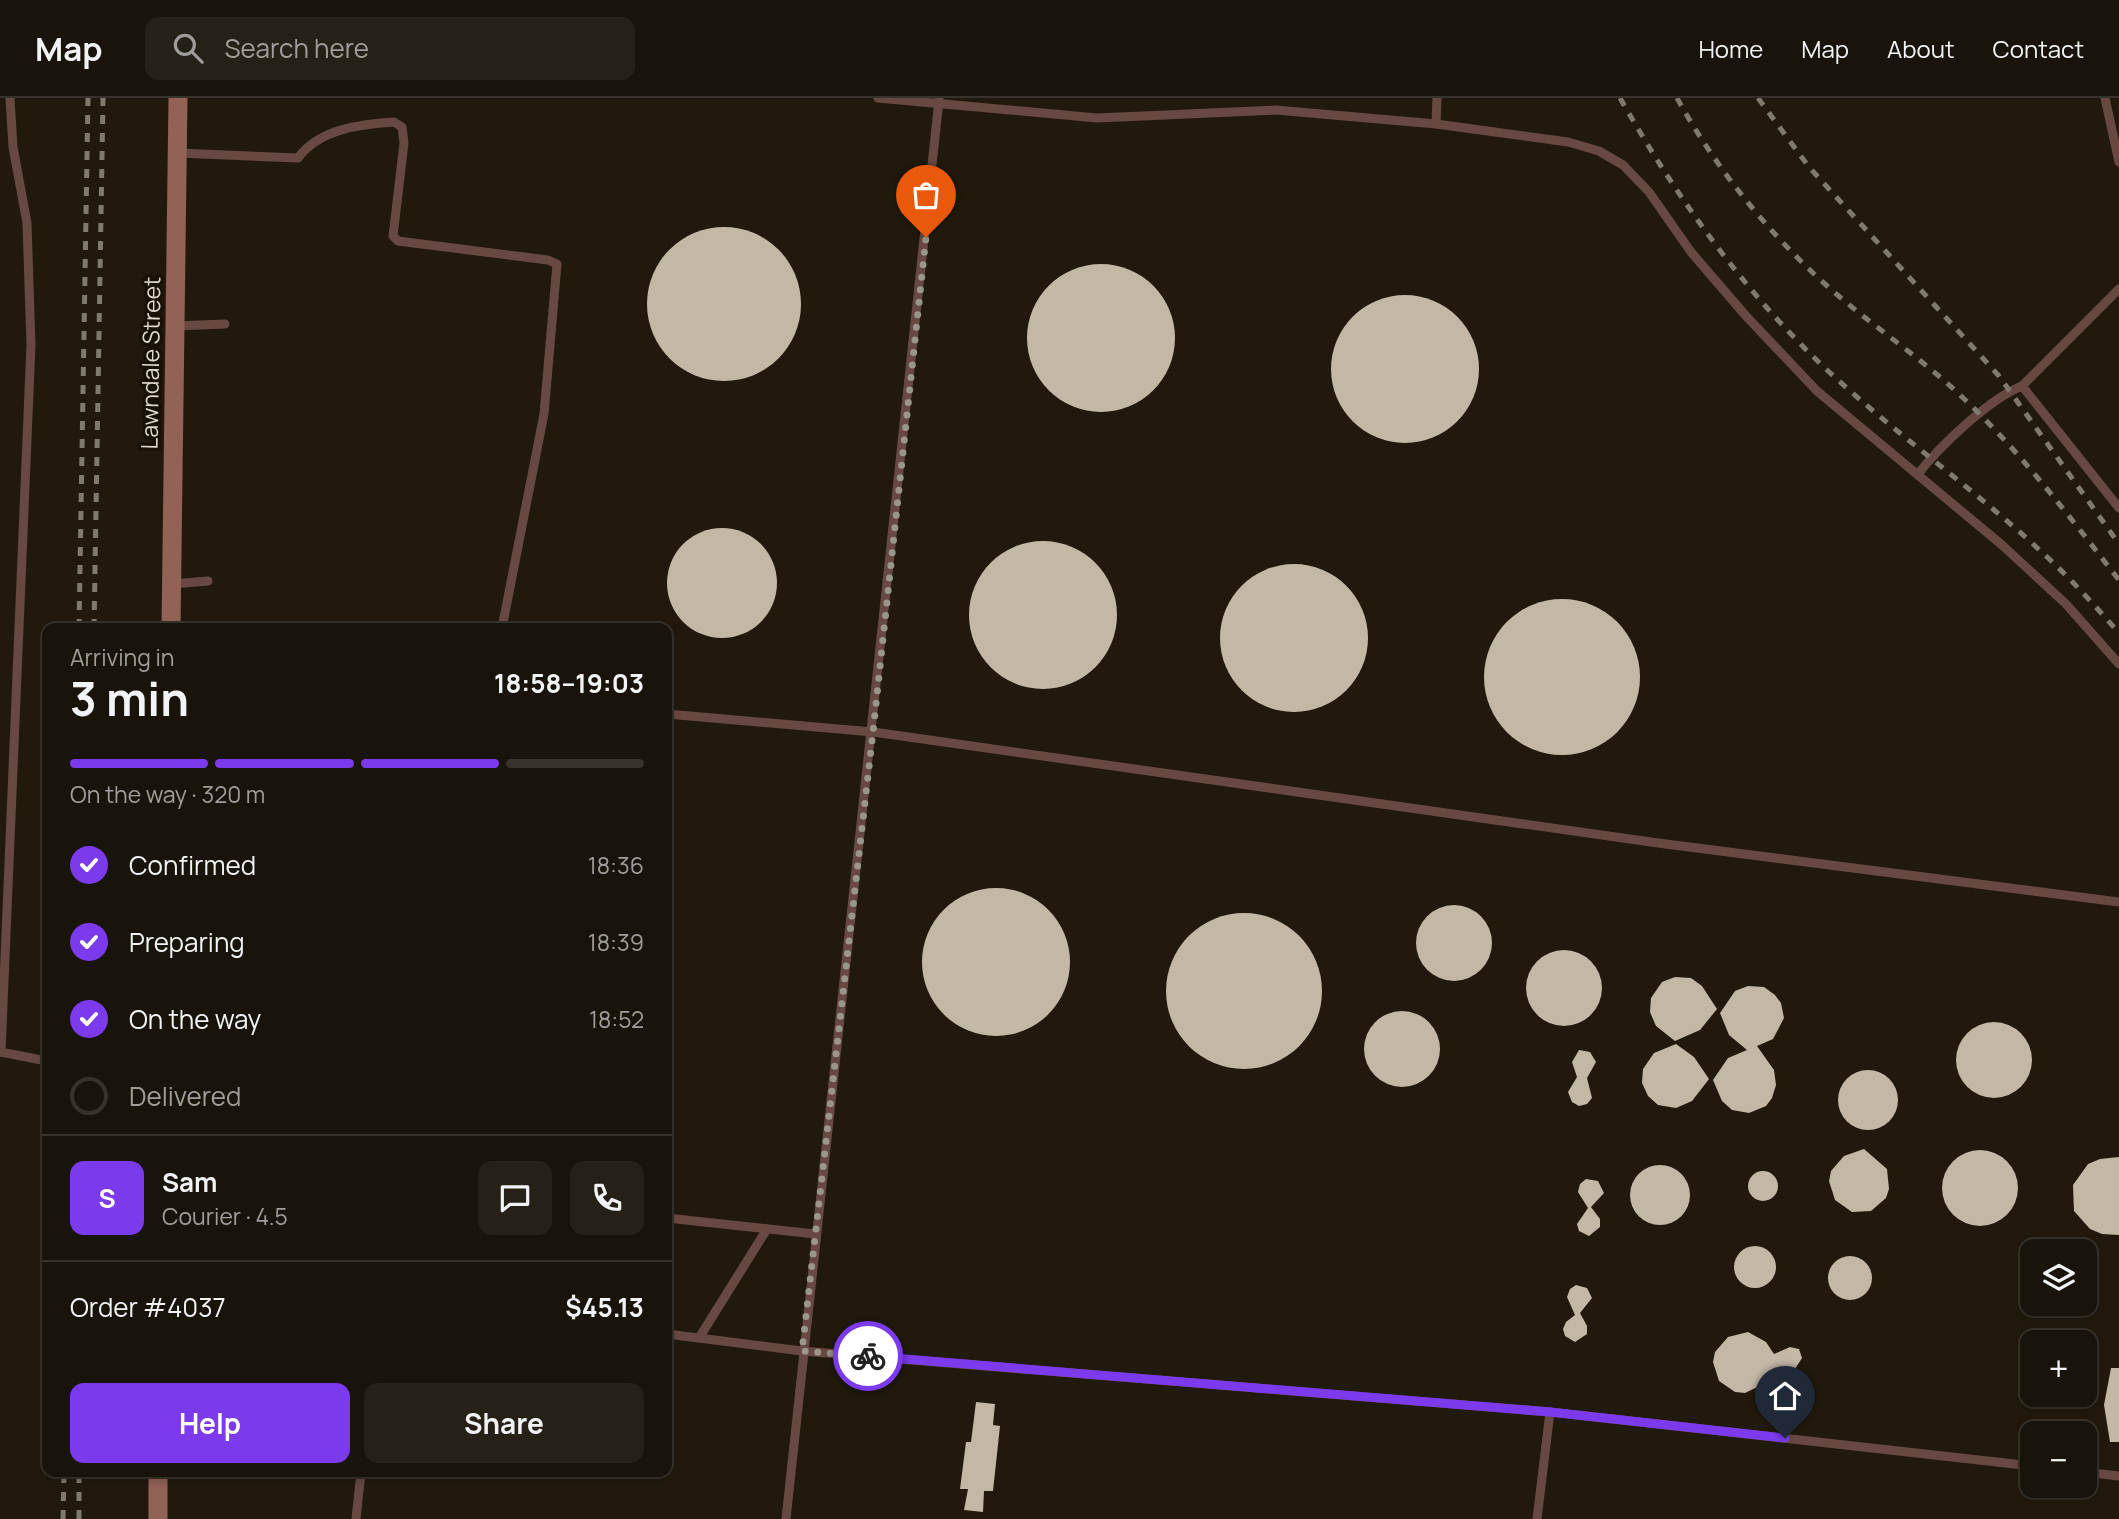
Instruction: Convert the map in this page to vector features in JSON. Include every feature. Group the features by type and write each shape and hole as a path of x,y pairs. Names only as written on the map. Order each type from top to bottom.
{"main road":[{"name":"Lawndale Street","path":"171,623 178,98"},
{"path":"158,1519 159,1477"}],"lane":[{"path":"10,98 13,148 27,223 31,345 0,1052 42,1060"},
{"path":"878,98 939,100 1097,118 1276,110 1436,124 1569,142 1600,151 1623,165 1649,192 1714,279 1799,373 2066,604 2119,664"},
{"path":"1436,124 1437,98"},
{"path":"2105,98 2119,162"},
{"path":"786,1519 802,1351 873,732 939,100"},
{"path":"176,153 298,158 309,143 358,124 394,122 402,127 404,143 393,236 398,241 548,260 557,264 544,414 503,623"},
{"path":"1917,474 1930,458 1970,423 2011,390 2022,386 2119,289"},
{"path":"175,326 225,324"},
{"path":"2022,386 2119,508"},
{"path":"172,584 208,581"},
{"path":"672,714 873,732 1658,843 2119,902"},
{"path":"672,1219 815,1234"},
{"path":"699,1338 767,1229"},
{"path":"672,1335 802,1351 1550,1412 2020,1465"},
{"path":"1537,1519 1550,1412"},
{"path":"2097,1473 2119,1476"},
{"path":"356,1519 360,1477"}],"building":[{"path":"724,227 754,232 779,249 796,274 801,304 796,334 779,359 754,376 724,381 694,376 669,359 652,334 647,304 652,274 669,249 694,232"},
{"path":"1101,264 1129,269 1154,285 1170,310 1175,338 1170,366 1154,391 1129,407 1101,412 1073,407 1048,391 1032,366 1027,338 1032,310 1048,285 1073,269"},
{"path":"1405,295 1433,300 1458,316 1474,341 1479,369 1474,397 1458,422 1433,438 1405,443 1377,438 1352,422 1336,397 1331,369 1336,341 1352,316 1377,300"},
{"path":"722,528 743,532 761,544 773,562 777,583 773,604 761,622 743,634 722,638 701,634 683,622 671,604 667,583 671,562 683,544 701,532"},
{"path":"1043,541 1071,546 1096,562 1112,587 1117,615 1112,643 1096,668 1071,684 1043,689 1015,684 990,668 974,643 969,615 974,587 990,562 1015,546"},
{"path":"1294,564 1322,569 1347,585 1363,610 1368,638 1363,666 1347,691 1322,707 1294,712 1266,707 1241,691 1225,666 1220,638 1225,610 1241,585 1266,569"},
{"path":"1562,599 1592,605 1617,622 1634,647 1640,677 1634,707 1617,732 1592,749 1562,755 1532,749 1507,732 1490,707 1484,677 1490,647 1507,622 1532,605"},
{"path":"996,888 1024,893 1049,909 1065,934 1070,962 1065,990 1049,1015 1024,1031 996,1036 968,1031 943,1015 927,990 922,962 927,934 943,909 968,893"},
{"path":"1447,905 1461,905 1475,911 1486,922 1492,943 1489,958 1481,970 1461,981 1447,981 1433,975 1422,964 1416,950 1416,936 1422,922 1433,911"},
{"path":"1244,913 1274,919 1299,936 1316,961 1322,991 1316,1021 1299,1046 1274,1063 1244,1069 1214,1063 1189,1046 1172,1021 1166,991 1172,961 1189,936 1214,919"},
{"path":"1557,950 1571,950 1585,956 1596,967 1602,988 1599,1003 1591,1015 1571,1026 1557,1026 1543,1020 1532,1009 1526,995 1526,981 1532,967 1543,956"},
{"path":"1675,977 1691,978 1702,986 1717,1009 1700,1030 1675,1041 1656,1026 1650,1012 1651,998 1662,982"},
{"path":"1748,986 1764,987 1775,995 1781,1003 1784,1018 1773,1039 1757,1046 1774,1070 1776,1085 1772,1098 1766,1106 1749,1113 1732,1110 1722,1101 1713,1080 1728,1058 1747,1050 1729,1035 1720,1013 1735,991"},
{"path":"1395,1011 1409,1011 1423,1017 1434,1028 1440,1049 1437,1064 1429,1076 1409,1087 1395,1087 1381,1081 1370,1070 1364,1056 1364,1042 1370,1028 1381,1017"},
{"path":"1987,1022 2001,1022 2015,1028 2026,1039 2032,1060 2029,1075 2021,1087 2001,1098 1987,1098 1973,1092 1962,1081 1956,1067 1956,1053 1962,1039 1973,1028"},
{"path":"1676,1044 1694,1057 1709,1079 1692,1101 1676,1108 1658,1105 1648,1096 1642,1083 1643,1069 1654,1053"},
{"path":"1579,1050 1590,1052 1596,1062 1587,1078 1592,1098 1587,1104 1579,1106 1572,1102 1568,1092 1577,1077 1572,1062"},
{"path":"1862,1070 1874,1070 1893,1083 1898,1100 1896,1112 1885,1125 1874,1130 1862,1130 1843,1117 1838,1106 1838,1094 1851,1075"},
{"path":"1864,1149 1887,1169 1889,1189 1886,1198 1871,1211 1852,1212 1835,1200 1829,1181 1831,1171 1844,1156"},
{"path":"1973,1150 1987,1150 2001,1156 2012,1167 2018,1188 2015,1203 2007,1215 1987,1226 1973,1226 1959,1220 1948,1209 1942,1195 1942,1181 1948,1167 1959,1156"},
{"path":"2119,1157 2119,1235 2102,1234 2090,1229 2074,1211 2073,1185 2088,1164 2100,1159"},
{"path":"1660,1165 1677,1170 1685,1178 1690,1195 1685,1212 1677,1220 1660,1225 1643,1220 1635,1212 1630,1195 1635,1178 1643,1170"},
{"path":"1763,1171 1774,1175 1778,1186 1774,1197 1763,1201 1752,1197 1748,1186 1752,1175"},
{"path":"1586,1179 1598,1181 1604,1193 1591,1207 1600,1219 1600,1227 1589,1236 1579,1231 1577,1224 1588,1208 1578,1192 1580,1184"},
{"path":"1755,1246 1770,1252 1776,1267 1770,1282 1755,1288 1740,1282 1734,1267 1740,1252"},
{"path":"1850,1256 1866,1262 1872,1278 1866,1294 1850,1300 1834,1294 1828,1278 1834,1262"},
{"path":"1576,1285 1587,1288 1592,1298 1580,1313 1587,1326 1587,1334 1575,1342 1565,1336 1563,1329 1566,1322 1575,1315 1567,1297 1570,1289"},
{"path":"1748,1332 1766,1342 1774,1354 1790,1347 1799,1349 1802,1358 1795,1369 1799,1382 1796,1388 1787,1390 1774,1379 1745,1393 1735,1392 1719,1381 1713,1362 1715,1352 1728,1337"},
{"path":"2111,1368 2119,1368 2119,1442 2110,1442 2104,1405"},
{"path":"976,1402 995,1404 993,1425 1000,1426 993,1491 984,1491 983,1512 964,1510 968,1489 960,1489 966,1442 971,1442"}],"railway":[{"path":"79,623 88,98"},
{"path":"94,623 103,98"},
{"path":"1620,98 1665,172 1714,242 1797,341 1855,395 2020,532 2119,633"},
{"path":"1677,98 1730,179 1794,254 1841,298 1931,370 1982,416 2043,485 2119,580"},
{"path":"1758,98 1809,167 1999,376 2119,544"},
{"path":"63,1519 64,1477"},
{"path":"79,1477 79,1519"}],"way so far":[{"path":"868,1356 802,1351 926,237"}],"route":[{"path":"868,1356 1550,1412 1785,1438"}]}
